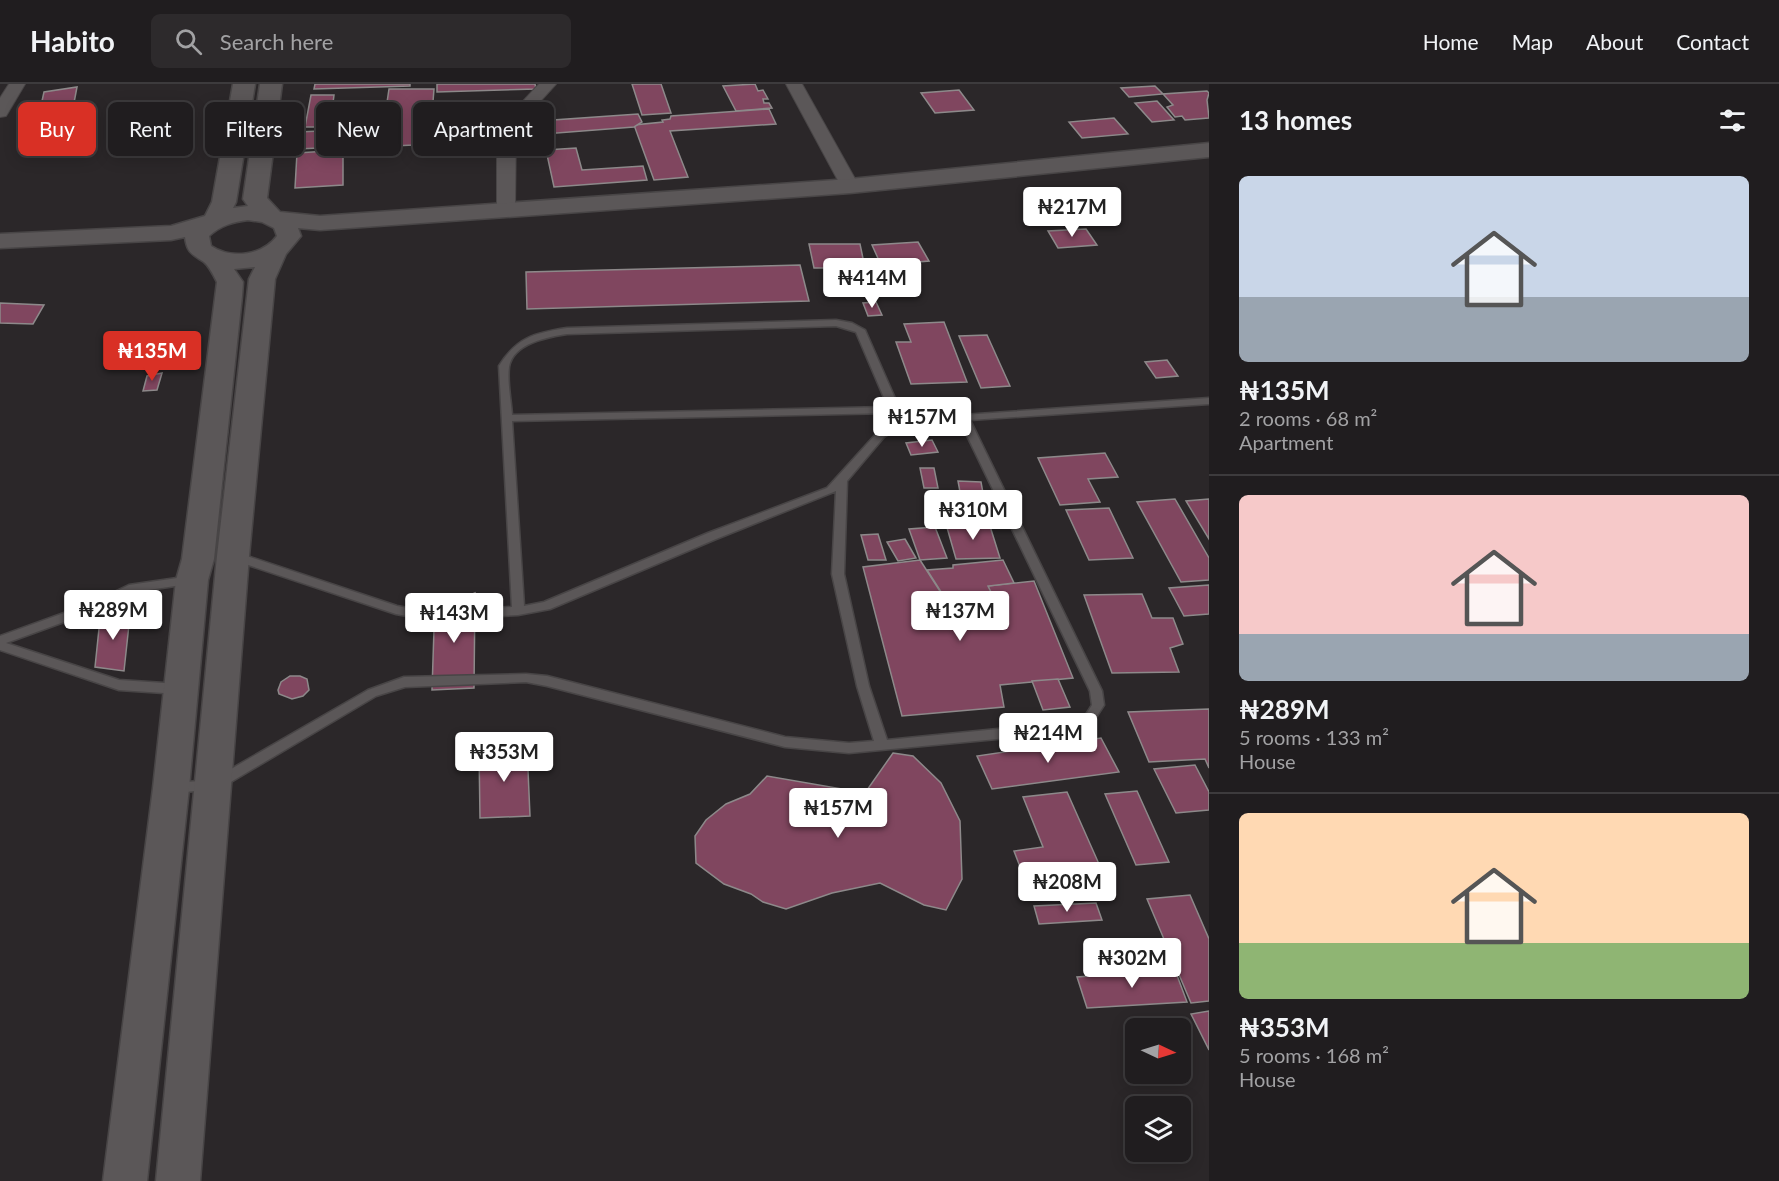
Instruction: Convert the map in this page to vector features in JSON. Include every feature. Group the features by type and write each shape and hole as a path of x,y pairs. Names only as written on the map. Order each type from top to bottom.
{"main road":[{"path":"124,1181 171,788 192,580 198,559 229,296 230,282 211,257 196,243 201,230 212,222 224,202 244,84"},
{"path":"178,1181 233,556 262,279 276,233 255,199 271,84"},
{"path":"0,256 168,248 211,257 252,260 276,233 320,224 850,186 1209,150"},
{"path":"0,241 171,233 248,213 276,233 320,239 804,204 1010,186 1209,165"}],"street":[{"path":"0,112 17,84"},
{"path":"506,210 506,135 508,127 548,84"},
{"path":"794,84 850,186"}],"lane":[{"path":"518,611 504,366 511,353 524,342 544,334 567,331 849,325 860,330 900,422"},
{"path":"233,556 407,612 429,616 518,611 546,606 712,536 831,490 842,482 887,427 900,422 1209,401"},
{"path":"507,418 895,410"},
{"path":"171,788 214,785 372,693 404,682 526,678 548,681 785,742 849,748 1072,727 1089,719 1098,705 1096,691 963,417"},
{"path":"842,482 838,574 863,686 882,744"},
{"path":"0,641 93,607 133,588 192,580"},
{"path":"0,646 119,685 182,689"}],"building":[{"path":"315,84 410,84 410,86 314,89"},
{"path":"437,84 535,84 536,89 437,92"},
{"path":"632,84 661,84 671,113 642,115"},
{"path":"755,84 758,91 763,90 768,99 763,99 764,103 769,103 772,108 736,111 723,86"},
{"path":"1155,86 1163,94 1129,97 1121,88"},
{"path":"77,87 74,102 42,102 44,92"},
{"path":"389,89 434,89 433,102 413,102 413,145 401,146 401,102 387,102"},
{"path":"959,90 974,110 935,113 921,93"},
{"path":"1207,91 1209,93 1207,100 1209,118 1185,120 1182,116 1175,117 1167,107 1173,105 1163,94"},
{"path":"311,95 334,95 333,102 316,102 316,127 305,127"},
{"path":"1157,101 1174,120 1152,122 1135,103"},
{"path":"769,109 776,124 670,131 688,177 654,180 634,125 663,122 662,120 670,119 671,116"},
{"path":"638,114 642,122 634,127 554,133 554,120"},
{"path":"1114,118 1128,134 1082,138 1069,122"},
{"path":"316,131 316,148 304,149 304,132"},
{"path":"576,148 582,170 643,166 647,180 554,187 547,156 554,156 554,149"},
{"path":"316,152 316,156 343,156 343,185 295,188 297,156 304,156 304,153"},
{"path":"1086,229 1097,245 1058,248 1048,231"},
{"path":"918,242 929,261 881,265 872,245"},
{"path":"809,244 860,244 865,268 814,268"},
{"path":"800,265 809,301 527,309 526,272"},
{"path":"876,302 882,315 868,316 863,303"},
{"path":"0,303 44,305 33,324 0,323"},
{"path":"944,322 967,382 911,384 896,342 911,342 904,324"},
{"path":"987,335 1010,386 981,388 959,336"},
{"path":"1167,360 1178,376 1156,378 1145,362"},
{"path":"162,373 157,390 143,391 147,376"},
{"path":"932,440 938,452 911,455 906,443"},
{"path":"1105,453 1118,477 1088,479 1100,502 1060,505 1038,458"},
{"path":"920,468 934,468 938,488 924,488"},
{"path":"958,481 981,482 985,504 962,503"},
{"path":"1175,499 1209,558 1209,580 1181,582 1137,502"},
{"path":"1209,499 1209,539 1186,501"},
{"path":"1109,508 1133,558 1089,560 1066,510"},
{"path":"989,523 1000,558 956,559 946,524"},
{"path":"935,527 947,558 920,560 909,529"},
{"path":"878,534 886,560 868,560 861,535"},
{"path":"905,539 916,558 898,561 887,542"},
{"path":"920,560 954,613 993,607 988,586 1034,581 1073,678 1000,685 1004,707 902,716 863,567"},
{"path":"1003,560 1014,583 988,586 991,592 943,595 927,570 953,568 953,565"},
{"path":"1209,585 1209,614 1184,616 1169,588"},
{"path":"475,593 474,688 432,690 435,599 463,598"},
{"path":"1142,594 1152,618 1173,618 1183,644 1170,648 1179,672 1112,673 1084,595"},
{"path":"131,606 124,671 95,667 100,619"},
{"path":"290,676 307,679 309,690 303,696 292,699 279,694 281,682"},
{"path":"1058,679 1070,707 1043,710 1032,681"},
{"path":"1209,709 1209,768 1205,759 1149,762 1128,712"},
{"path":"1101,738 1119,772 992,789 977,756"},
{"path":"527,747 530,816 480,818 479,750"},
{"path":"893,753 913,756 941,783 960,821 962,879 946,910 924,905 880,883 832,893 786,909 763,902 751,894 724,884 696,863 695,836 706,820 726,804 750,794 767,776 865,793"},
{"path":"1195,765 1209,792 1209,810 1176,813 1154,769"},
{"path":"1137,791 1169,862 1136,865 1105,794"},
{"path":"1067,792 1099,864 1022,872 1014,851 1043,847 1023,797"},
{"path":"1190,895 1209,939 1209,1001 1191,1003 1147,899"},
{"path":"1096,903 1102,920 1039,924 1034,906"},
{"path":"1175,970 1187,1002 1087,1008 1077,977"},
{"path":"1209,1011 1209,1050 1191,1014"}]}
